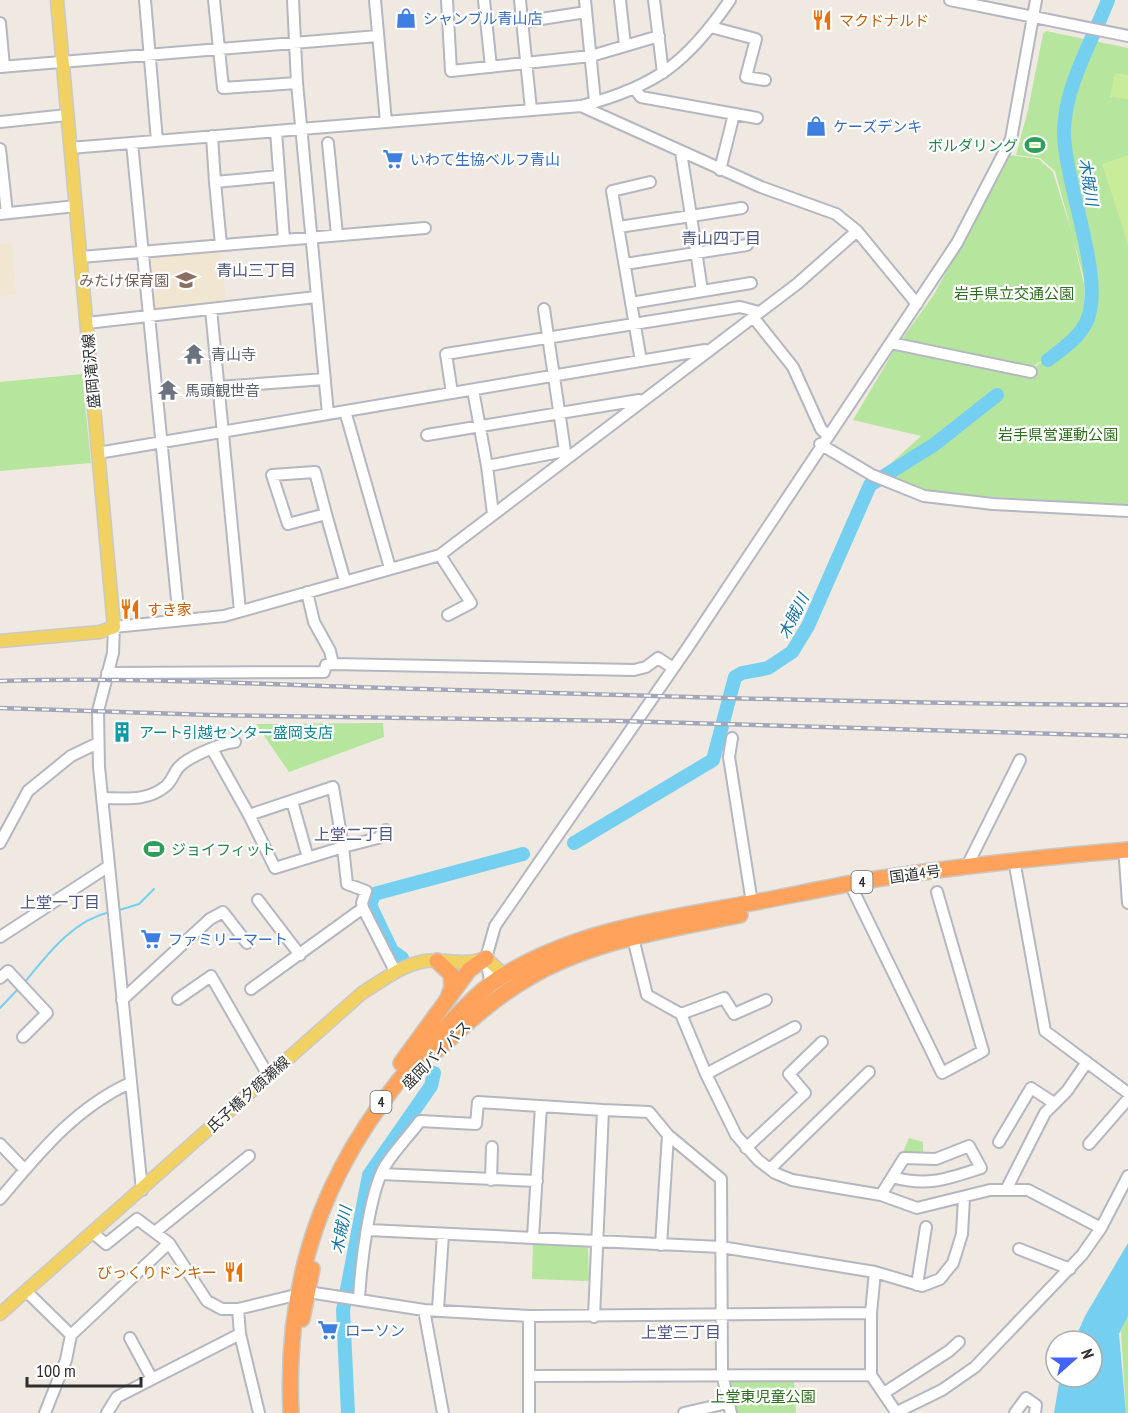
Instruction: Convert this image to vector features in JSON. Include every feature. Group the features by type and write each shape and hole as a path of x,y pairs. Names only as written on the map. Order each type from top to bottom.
{"highway":[{"name":"国道4号","path":"599,933 628,924 874,879 967,866 1127,856"},
{"name":"国道4号","path":"625,940 853,890 1014,864"},
{"name":"盛岡バイパス","path":"300,1413 301,1322 305,1260 331,1187 369,1118 410,1066 491,985 504,975 599,933"},
{"name":"盛岡バイパス","path":"291,1413 291,1352 302,1294 328,1217 369,1132 420,1067 482,1010 525,980 569,958 625,940"},
{"path":"305,1260 322,1190 357,1123 469,970 486,958"},
{"path":"438,961 448,968 453,981 442,1009"}],"main road":[{"name":"盛岡滝沢線","path":"57,0 114,627"},
{"path":"0,641 100,632 114,627"},
{"path":"486,958 504,975 525,980"},
{"name":"氏子橋夕顔瀬線","path":"0,1314 362,993 395,971 423,962 469,963 486,958"}],"street":[{"path":"145,0 157,141"},
{"path":"214,0 223,88 297,83"},
{"path":"293,0 293,45 300,129 328,414"},
{"path":"375,0 386,122"},
{"path":"447,0 451,71 591,56 659,36"},
{"path":"484,0 490,67"},
{"path":"520,0 531,110"},
{"path":"585,0 595,102"},
{"path":"620,0 625,45"},
{"path":"654,0 663,73"},
{"path":"70,148 581,106 635,89 663,73 695,46 730,0"},
{"path":"950,0 1128,36"},
{"path":"482,1010 491,985 486,958 495,926 673,668 820,444 957,243 1011,139 1036,0"},
{"path":"522,22 586,12"},
{"path":"0,23 2,67 293,45 378,36"},
{"path":"711,27 756,39 746,77 765,80"},
{"path":"635,89 641,97 757,118"},
{"path":"581,106 720,170 836,214 857,231 917,304"},
{"path":"720,170 734,114"},
{"path":"0,122 68,115"},
{"path":"276,131 285,240"},
{"path":"212,136 221,245"},
{"path":"132,143 148,316 164,443 180,620"},
{"path":"328,143 337,235"},
{"path":"0,149 3,214 75,206"},
{"path":"681,152 702,291"},
{"path":"215,182 279,176"},
{"path":"641,361 612,191 650,182"},
{"path":"619,227 742,208"},
{"path":"81,257 425,228"},
{"path":"142,1190 98,743 98,711 113,653 114,627 240,611 440,555 566,455 797,284 857,231"},
{"path":"625,264 747,245"},
{"path":"632,303 751,283"},
{"path":"87,323 316,297"},
{"path":"452,393 446,354 740,307 756,314 792,364 822,430 827,435"},
{"path":"211,309 240,611"},
{"path":"544,309 566,455"},
{"path":"891,343 1031,372"},
{"path":"98,453 708,350"},
{"path":"218,387 325,379"},
{"path":"473,390 493,514"},
{"path":"427,435 642,400"},
{"path":"345,411 390,568"},
{"path":"820,444 872,475 924,496 993,504 1128,511"},
{"path":"487,466 566,455"},
{"path":"326,514 288,524 272,475 315,472 345,581"},
{"path":"440,555 471,603 448,615"},
{"path":"307,592 314,622 330,651 333,664"},
{"path":"107,674 324,672 326,665 333,664 634,670 646,667 658,658 673,668"},
{"path":"732,738 729,757 752,903"},
{"path":"102,798 128,800 146,796 165,787 179,766 212,749 235,742"},
{"path":"0,843 28,791 70,756 98,743"},
{"path":"212,749 249,815 275,868 378,838 386,830"},
{"path":"967,866 1020,760"},
{"path":"249,815 333,787 347,884 366,891 363,908 395,971"},
{"path":"292,801 308,858"},
{"path":"1127,856 1128,903"},
{"path":"1014,864 1045,1031 1128,1093"},
{"path":"0,937 109,866"},
{"path":"853,890 942,1073 983,1051 938,892"},
{"path":"258,900 300,955"},
{"path":"251,989 363,908"},
{"path":"122,1000 210,919 223,912 247,942"},
{"path":"625,940 647,995 681,1014 706,1074 736,1135 746,1148 770,1169 792,1180 880,1195 917,1208 990,1190 1007,1188 1038,1193 1101,1228"},
{"path":"0,978 8,971 47,1013 23,1037"},
{"path":"178,999 211,976 268,1075"},
{"path":"681,1014 724,998 734,1014 766,1000"},
{"path":"706,1074 795,1027"},
{"path":"746,1148 805,1092 789,1074 822,1042"},
{"path":"1007,1188 1045,1113 1067,1091 1087,1062"},
{"path":"770,1169 869,1072"},
{"path":"0,1198 76,1115 104,1095 130,1083"},
{"path":"999,1142 1031,1088 1054,1103"},
{"path":"1089,1144 1128,1099"},
{"path":"355,1297 381,1174 420,1121 477,1124 478,1102 649,1112 668,1135 721,1179 722,1374 729,1408 684,1413"},
{"path":"533,1237 542,1106"},
{"path":"594,1317 603,1110"},
{"path":"661,1245 668,1135"},
{"path":"0,1144 25,1170"},
{"path":"880,1195 904,1158 936,1159 969,1146 981,1168 940,1182 912,1182 892,1177"},
{"path":"491,1180 492,1147"},
{"path":"155,1232 249,1156"},
{"path":"381,1174 537,1181"},
{"path":"875,1272 871,1313 871,1375 896,1413 916,1409 975,1367 1070,1269 1101,1228 1127,1181"},
{"path":"368,1230 722,1248 875,1272 917,1285 933,1284 949,1271 959,1250 964,1198"},
{"path":"93,1233 106,1244 137,1219 168,1243 207,1301 222,1309 238,1309 302,1294 355,1297 424,1310 438,1309 530,1317 871,1313"},
{"path":"917,1285 926,1227"},
{"path":"438,1309 443,1234"},
{"path":"45,1413 66,1360 71,1335 168,1243"},
{"path":"1019,1250 1070,1269"},
{"path":"26,1290 71,1335"},
{"path":"238,1309 240,1334 259,1413"},
{"path":"424,1310 442,1413"},
{"path":"529,1413 530,1317"},
{"path":"108,1413 117,1397 240,1334"},
{"path":"130,1338 152,1379"},
{"path":"884,1393 950,1351 959,1342"},
{"path":"531,1376 871,1375"},
{"path":"1015,1413 1026,1398 1036,1405 1035,1413"}],"shaded area":[{"path":"12,243 16,294 0,296 0,244"},
{"name":"みたけ保育園","path":"220,248 226,303 158,311 151,306 147,258 151,255"}],"green space":[{"name":"岩手県営運動公園","path":"1046,31 1128,48 1128,506 925,492 877,476 921,436 853,420 896,347 1032,369 1059,349 1032,367 899,343 935,293 1008,155 1039,159 1053,172 1072,233 1055,171 1040,158 1016,155 1028,110 1043,34","holes":["1072,234 1085,282 1087,324 1065,343 1085,324 1084,284"]},
{"path":"1115,73 1128,75 1128,99 1110,97"},
{"name":"ボルダリング","path":"1029,136 1044,140 1041,152 1025,150"},
{"path":"1128,155 1128,244 1102,164"},
{"path":"82,374 91,463 0,471 0,382"},
{"path":"383,723 384,737 289,772 256,724"},
{"path":"909,1138 923,1142 923,1155 902,1154"},
{"path":"533,1241 588,1244 589,1281 532,1279"},
{"path":"1128,1314 1128,1413 1126,1413 1121,1331"},
{"name":"上堂東児童公園","path":"732,1379 794,1379 796,1413 737,1413 729,1384"}],"water":[{"path":"1128,1243 1128,1316 1119,1334 1126,1413 1054,1413 1058,1389 1104,1389 1104,1329 1079,1329"}],"waterway":[{"name":"木賊川","path":"1048,360 1081,331 1088,318 1092,299 1091,276 1065,150 1064,129 1069,95 1108,0"},
{"name":"木賊川","path":"574,843 713,760 735,677 742,673 768,668 792,652 808,626 870,485 935,444 997,395"},
{"name":"木賊川","path":"402,958 392,951 370,905 374,894 523,854"},
{"path":"116,911 139,904 154,889"},
{"path":"24,983 62,940 84,923 110,912"},
{"path":"0,1008 20,987"},
{"name":"木賊川","path":"348,1413 343,1310 369,1175 431,1086 434,1073"}],"railway":[{"path":"0,681 144,680 756,699 1128,705"},
{"path":"0,708 211,715 621,721 1128,736"}],"place":[{"name":"シャンブル青山店","path":"406,18"},
{"name":"マクドナルド","path":"822,20"},
{"name":"ケーズデンキ","path":"816,126"},
{"name":"ボルダリング","path":"1035,145"},
{"name":"いわて生協ベルフ青山","path":"393,159"},
{"name":"みたけ保育園","path":"186,280"},
{"name":"青山寺","path":"194,354"},
{"name":"馬頭観世音","path":"168,390"},
{"name":"すき家","path":"130,609"},
{"name":"アート引越センター盛岡支店","path":"122,732"},
{"name":"ジョイフィット","path":"154,849"},
{"name":"ファミリーマート","path":"151,939"},
{"name":"びっくりドンキー","path":"234,1272"},
{"name":"ローソン","path":"328,1330"}],"district":[{"name":"青山四丁目","path":"721,238"},
{"name":"青山三丁目","path":"256,270"},
{"name":"上堂二丁目","path":"354,834"},
{"name":"上堂一丁目","path":"60,902"},
{"name":"上堂三丁目","path":"681,1332"}],"park label":[{"name":"岩手県立交通公園","path":"1014,293"}]}
